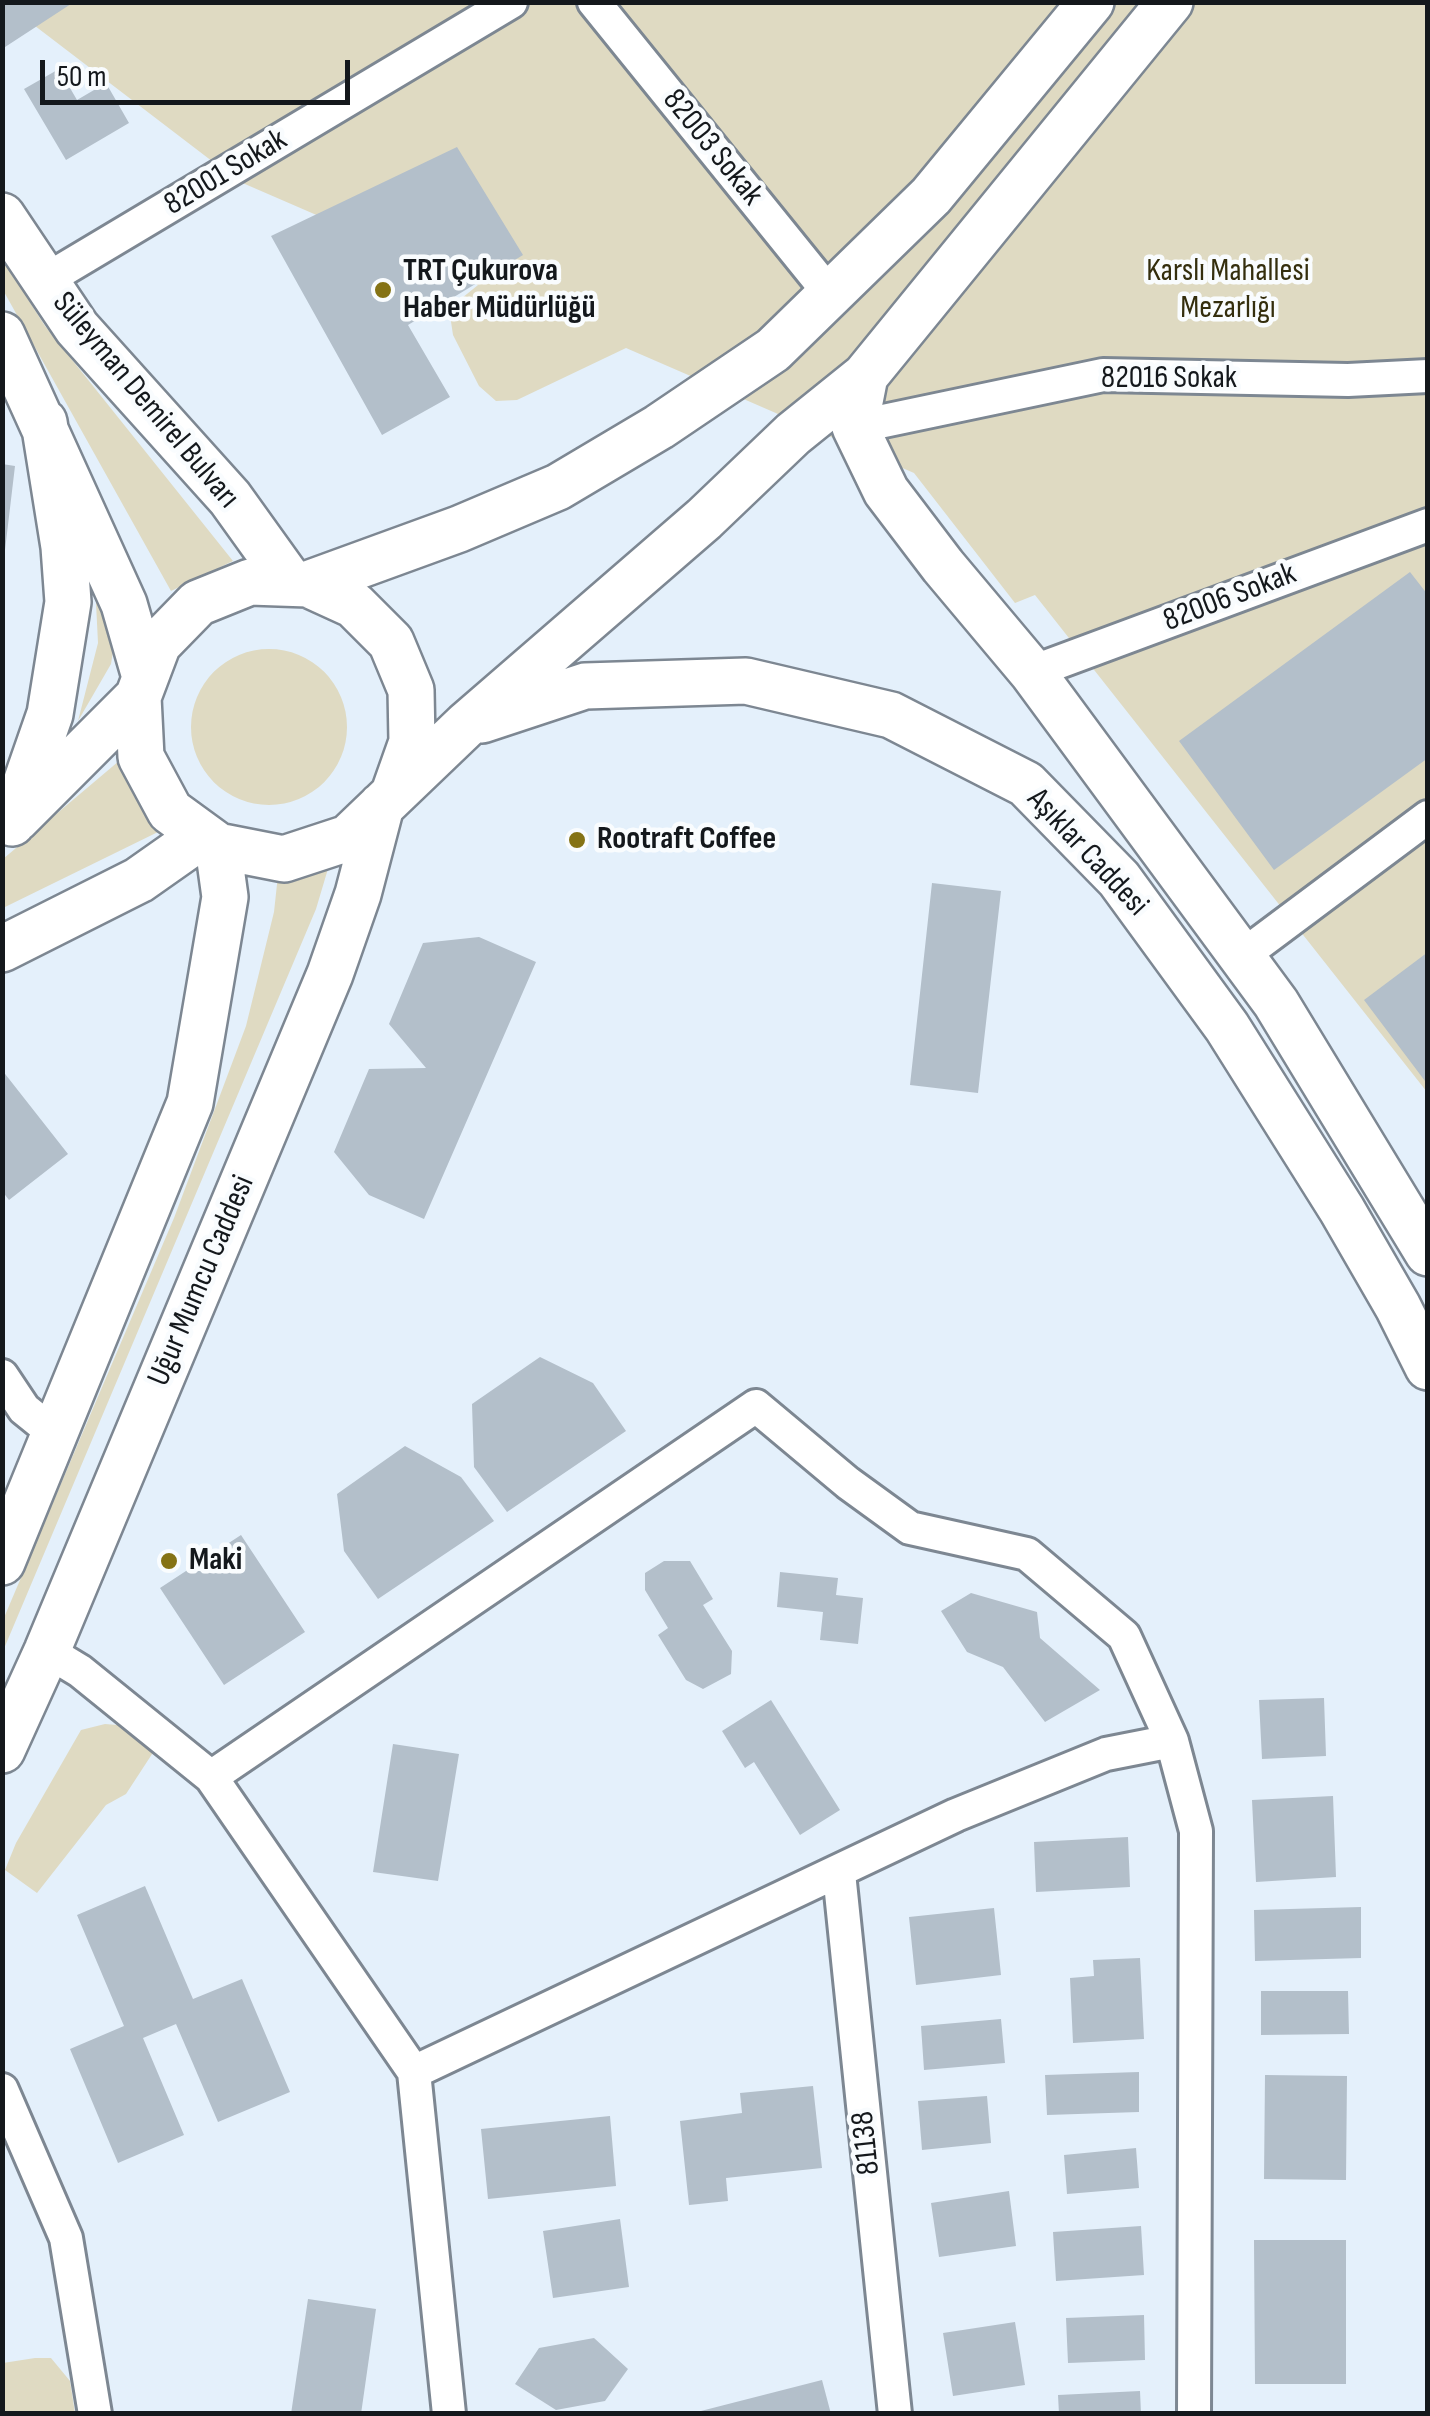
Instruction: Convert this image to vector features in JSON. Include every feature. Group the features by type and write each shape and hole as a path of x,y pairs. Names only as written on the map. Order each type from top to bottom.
{"main road":[{"path":"299,584 368,563 558,487 659,428 774,350 931,196 1091,2"},
{"path":"388,798 412,742 411,690 391,642 354,605 299,584 250,582 198,604 158,644 142,687 141,758 170,810 210,841 284,859 348,838 466,725 704,518 792,434 865,376 1170,2"},
{"name":"Süleyman Demirel Bulvarı","path":"2,216 77,328 230,498 299,584"},
{"name":"Süleyman Demirel Bulvarı","path":"2,335 122,601 135,634 142,687"},
{"path":"855,427 865,376"},
{"path":"7,826 50,714 68,602 64,547 44,422"},
{"name":"Aşıklar Caddesi","path":"855,427 886,491 1032,672 1276,1003 1428,1253"},
{"name":"Aşıklar Caddesi","path":"466,725 585,686 746,681 891,716 1026,784 1119,880 1228,1027 1342,1210 1428,1367"},
{"path":"7,826 142,687"},
{"name":"Uğur Mumcu Caddesi","path":"2,1750 330,974 388,798"},
{"path":"2,1562 190,1103 225,896 210,841"},
{"path":"2,949 210,841"}],"street":[{"name":"82001 Sokak","path":"44,282 511,2"},
{"name":"82003 Sokak","path":"594,2 830,294"},
{"name":"82016 Sokak","path":"855,427 1104,375 1348,380 1428,376"},
{"name":"82006 Sokak","path":"1032,672 1428,524"},
{"path":"1242,956 1428,817"},
{"path":"2,1376 24,1408 54,1434"},
{"path":"211,1777 756,1406 848,1483 910,1528 1027,1554 1124,1636 1172,1740 1196,1831 1194,2414"},
{"path":"47,1651 80,1671 211,1777 414,2072 449,2414"},
{"path":"414,2072 956,1816 1106,1754 1172,1740"},
{"name":"81138","path":"839,1873 895,2414"},
{"path":"2,2090 66,2238 95,2414"}],"green space":[{"name":"Karslı Mahallesi Mezarlığı","path":"5,3 1427,3 1427,1092 1035,595 1015,603 914,473 626,348 517,400 496,401 479,386 453,335 450,315 478,285 238,181"},
{"path":"2,258 45,326 233,561 171,591 3,290"},
{"path":"94,563 119,614 111,664 78,721 98,643"},
{"path":"269,649 299,655 324,672 341,697 347,727 341,757 324,782 299,799 269,805 239,799 214,782 197,757 191,727 197,697 214,672 239,655"},
{"path":"119,761 158,832 3,908 3,859"},
{"path":"333,852 316,909 3,1651 3,1620 174,1218 246,1026 274,912 278,875"},
{"path":"105,1724 129,1726 156,1748 126,1794 106,1805 37,1893 5,1870 16,1843 81,1730"},
{"path":"51,2358 70,2381 75,2413 3,2413 3,2363"}],"building":[{"path":"2,2 74,2 2,49"},
{"path":"59,69 77,100 106,83 129,123 66,160 24,89"},
{"name":"TRT Çukurova Haber Müdürlüğü","path":"457,147 523,255 408,325 450,397 382,435 271,236"},
{"path":"2,464 15,466 5,550 2,550"},
{"path":"1410,572 1428,595 1428,758 1274,870 1179,741"},
{"path":"932,883 1001,891 978,1093 910,1085"},
{"path":"479,937 536,962 424,1219 369,1195 334,1152 369,1069 426,1068 389,1024 423,943"},
{"path":"1428,952 1428,1085 1364,1000"},
{"path":"2,1070 68,1154 9,1200 2,1191"},
{"path":"540,1357 593,1383 626,1431 507,1512 474,1467 472,1404"},
{"path":"405,1446 461,1477 494,1521 378,1599 344,1551 337,1494"},
{"path":"241,1535 305,1632 224,1685 160,1588"},
{"path":"664,1561 690,1561 713,1599 703,1605 732,1651 731,1674 703,1689 686,1680 658,1635 668,1628 645,1590 645,1573"},
{"path":"780,1572 838,1578 836,1595 863,1598 858,1644 820,1640 823,1612 777,1607"},
{"path":"971,1593 1037,1612 1040,1638 1100,1690 1045,1722 1003,1667 967,1652 941,1611"},
{"path":"1324,1698 1326,1756 1262,1759 1259,1700"},
{"path":"771,1700 840,1810 800,1835 754,1762 745,1768 722,1731"},
{"path":"393,1744 459,1754 438,1881 373,1872"},
{"path":"1333,1796 1336,1877 1256,1882 1252,1800"},
{"path":"1128,1837 1130,1887 1036,1892 1034,1842"},
{"path":"145,1886 193,1999 242,1979 290,2092 218,2122 176,2024 143,2038 184,2135 118,2163 70,2049 124,2026 77,1915"},
{"path":"1361,1907 1361,1958 1255,1961 1254,1910"},
{"path":"994,1908 1001,1975 916,1985 909,1917"},
{"path":"1140,1958 1144,2039 1073,2043 1070,1978 1094,1976 1093,1960"},
{"path":"1261,1991 1348,1991 1349,2034 1261,2035"},
{"path":"1001,2019 1005,2063 924,2070 921,2026"},
{"path":"1139,2072 1139,2112 1047,2115 1045,2075"},
{"path":"1265,2075 1347,2076 1346,2180 1264,2179"},
{"path":"813,2086 822,2168 726,2178 728,2201 689,2205 680,2121 742,2113 740,2093"},
{"path":"987,2096 991,2143 922,2150 918,2101"},
{"path":"610,2116 616,2186 488,2199 481,2129"},
{"path":"1136,2148 1139,2188 1067,2194 1064,2155"},
{"path":"1009,2191 1016,2246 939,2257 931,2203"},
{"path":"620,2219 629,2287 553,2298 543,2231"},
{"path":"1141,2226 1144,2275 1056,2281 1053,2232"},
{"path":"1254,2240 1346,2240 1346,2384 1255,2384"},
{"path":"308,2299 376,2309 361,2414 291,2414"},
{"path":"1144,2315 1145,2360 1068,2363 1066,2318"},
{"path":"1015,2322 1025,2385 953,2396 943,2333"},
{"path":"594,2338 628,2369 605,2401 556,2410 515,2384 539,2348"},
{"path":"822,2380 831,2414 697,2414 697,2412"},
{"path":"1140,2391 1141,2414 1059,2414 1058,2395"}],"place":[{"name":"TRT Çukurova Haber Müdürlüğü","path":"383,290"},
{"name":"Rootraft Coffee","path":"577,840"},
{"name":"Maki","path":"169,1561"}]}
